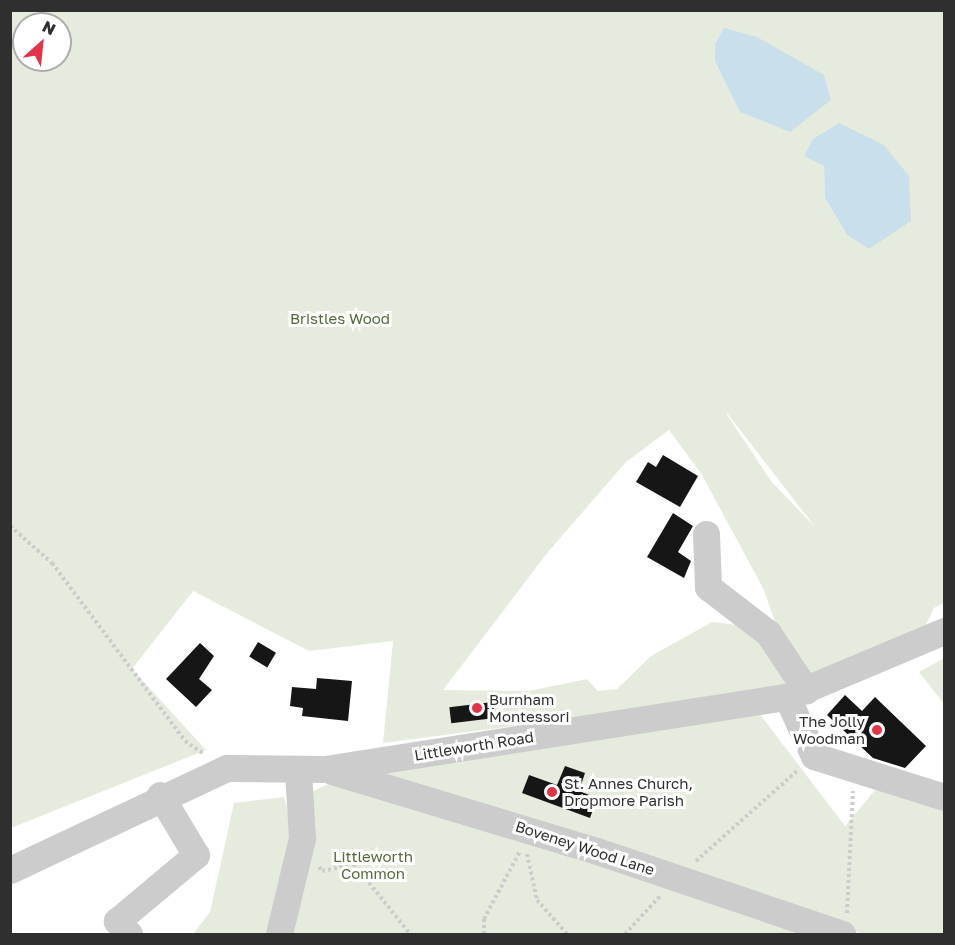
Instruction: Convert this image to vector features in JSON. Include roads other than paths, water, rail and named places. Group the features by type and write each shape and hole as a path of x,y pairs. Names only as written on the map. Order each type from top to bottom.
{"street":[{"path":"706,534 708,587 768,633 797,694 814,756 945,797"},
{"name":"Littleworth Road","path":"10,870 160,795 226,768 298,771 326,769 797,694 945,631"},
{"name":"Boveney Wood Lane","path":"326,769 844,929"},
{"path":"279,934 302,838 298,771"},
{"path":"129,934 117,921 196,855 160,795"}],"water":[{"path":"724,28 757,37 824,75 831,100 790,132 740,112 715,61 715,44"},
{"path":"839,123 884,145 909,176 911,221 869,249 847,235 825,198 824,166 804,156 813,139"}],"place":[{"name":"Burnham Montessori","path":"477,708"},
{"name":"The Jolly Woodman","path":"877,730"},
{"name":"St. Annes Church, Dropmore Parish","path":"552,792"}],"park label":[{"name":"Bristles Wood","path":"340,319"},
{"name":"Littleworth Common","path":"373,864"}]}
